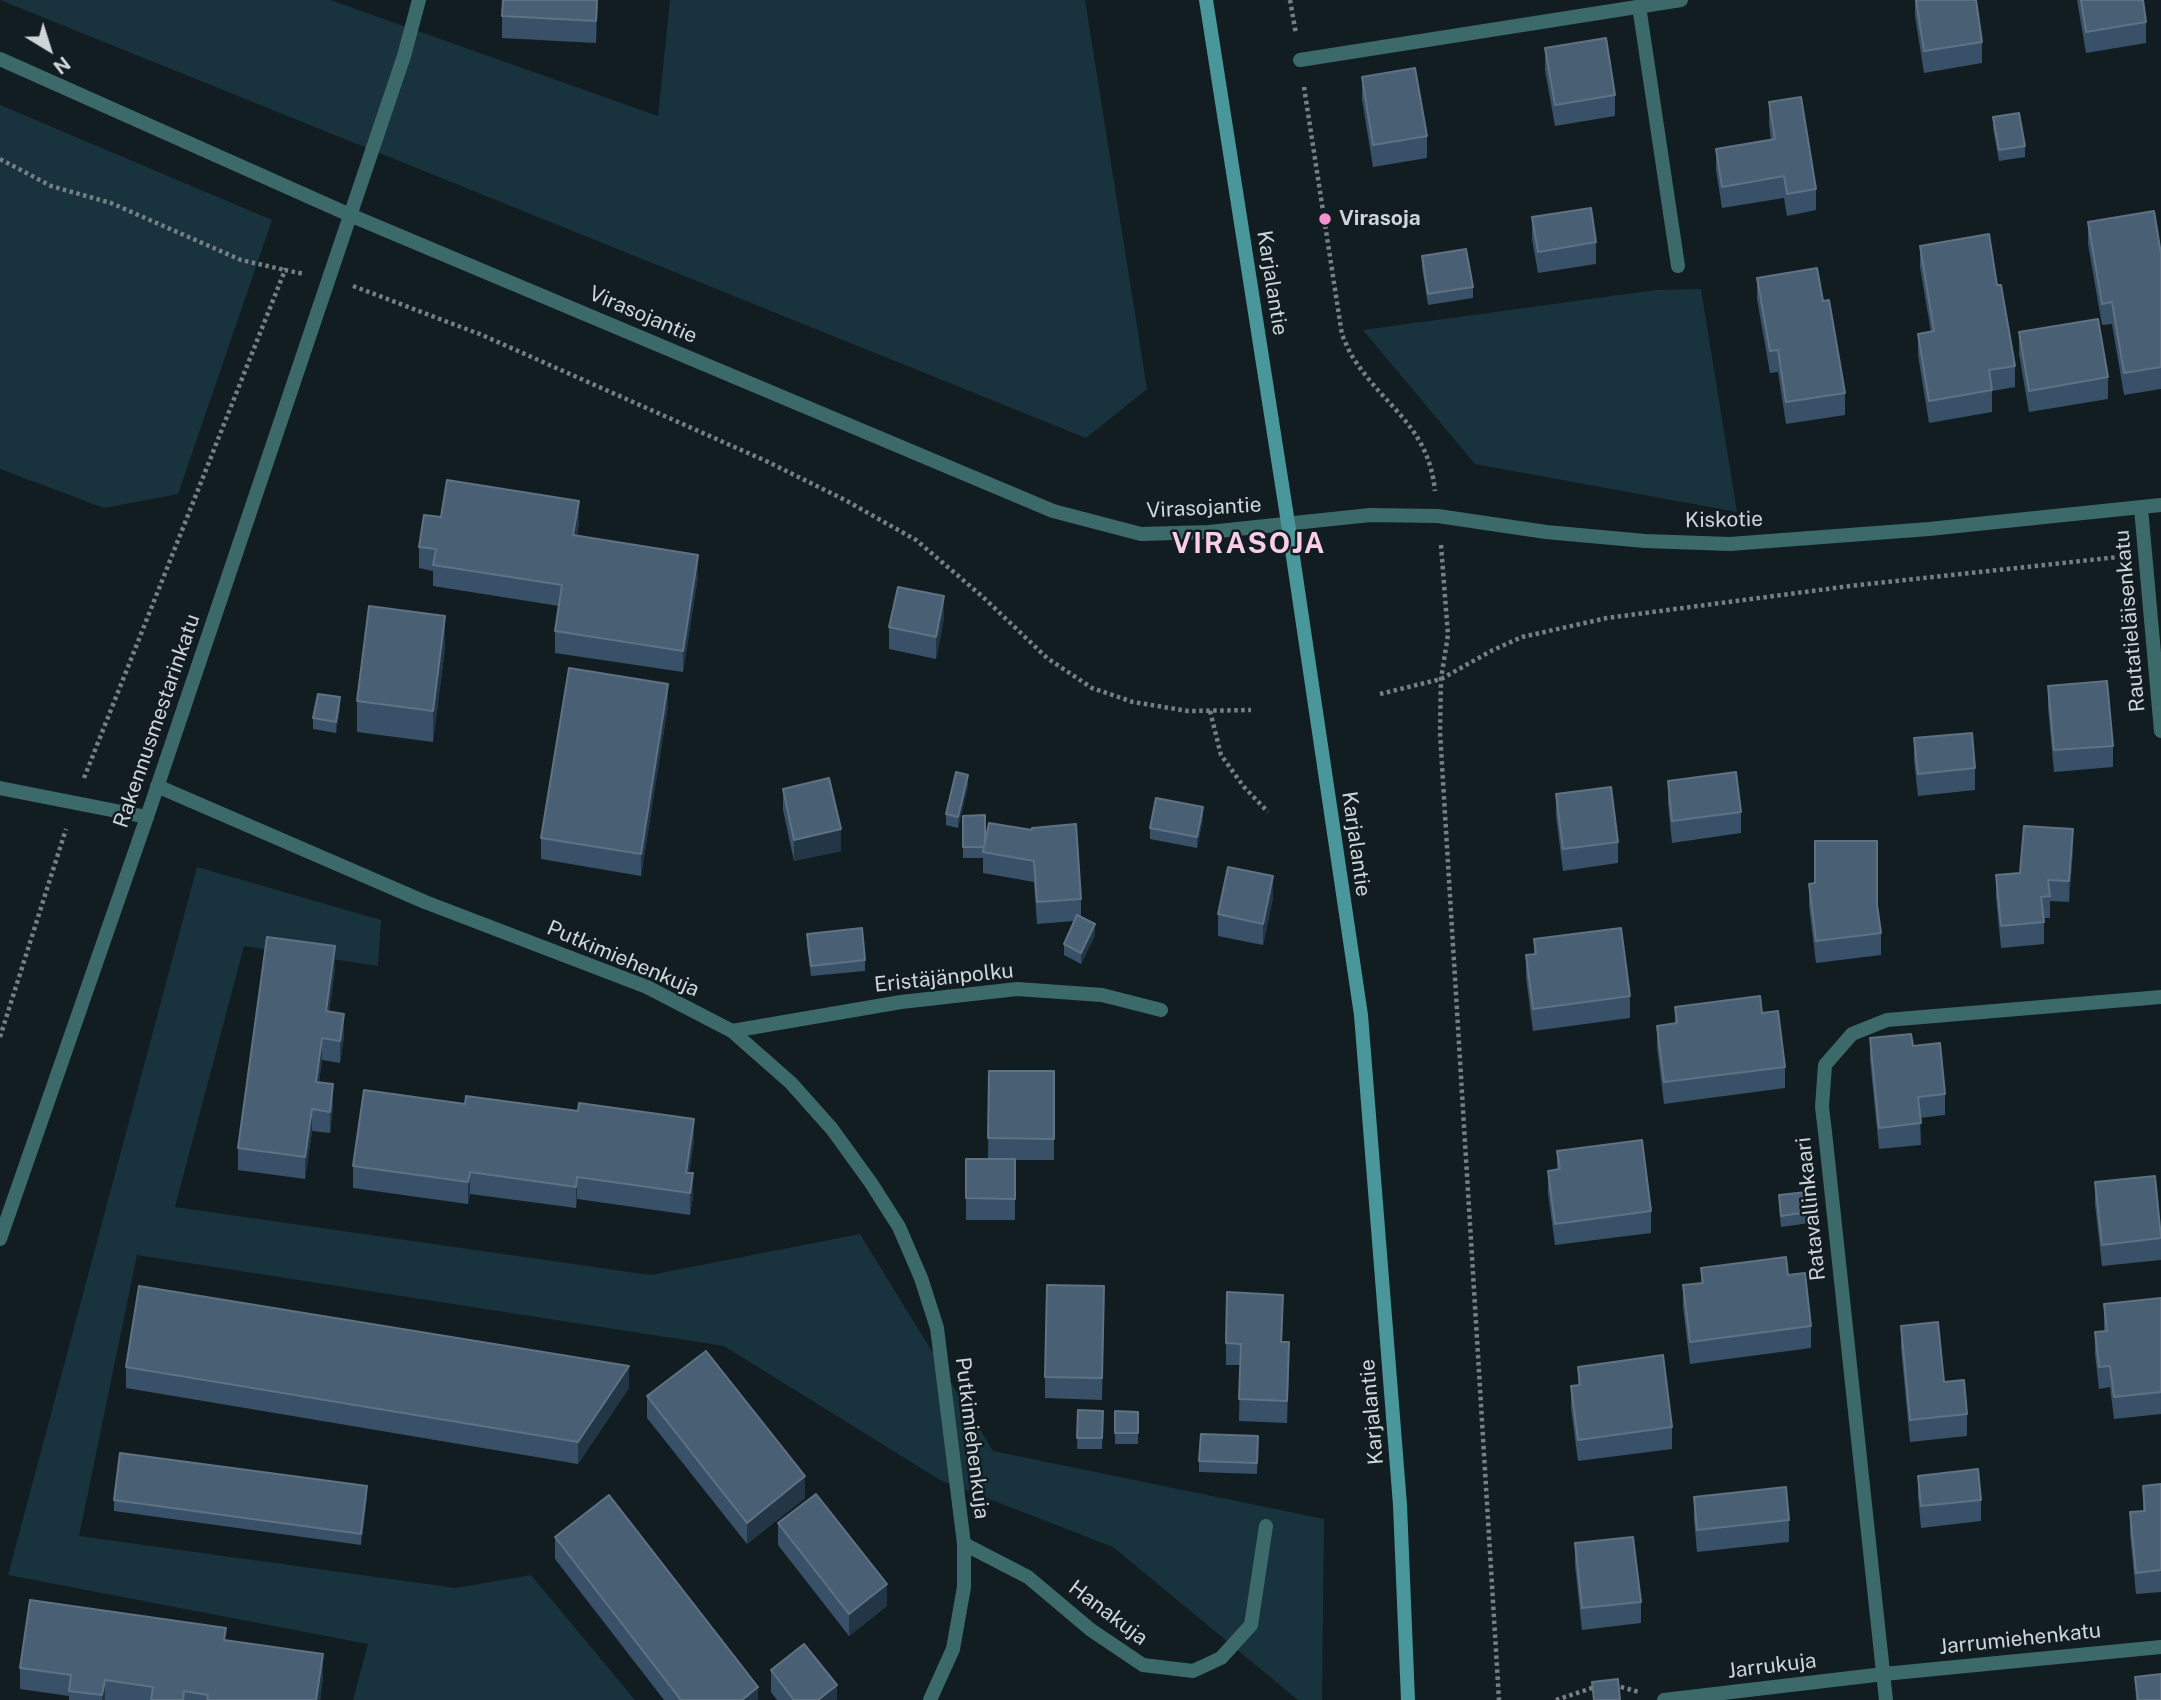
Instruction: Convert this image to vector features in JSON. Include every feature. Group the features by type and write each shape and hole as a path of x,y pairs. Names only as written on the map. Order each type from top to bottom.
{"main road":[{"name":"Karjalantie","path":"1206,0 1288,523 1360,1015 1400,1505 1408,1700"}],"street":[{"name":"Rakennusmestarinkatu","path":"0,1239 147,817 329,280 404,56 419,0"},
{"path":"1300,60 1681,0"},
{"path":"1639,6 1678,266"},
{"name":"Virasojantie","path":"0,59 350,215 1053,511 1141,534 1209,532 1288,523"},
{"name":"Kiskotie","path":"1288,523 1370,515 1438,516 1608,538 1730,544 1929,529 2161,505"},
{"name":"Rautatieläisenkatu","path":"2141,508 2161,731"},
{"name":"Putkimiehenkuja","path":"157,786 425,902 647,987 732,1031 791,1083 832,1129 899,1227 921,1278 937,1328 964,1544 964,1587 953,1648 930,1700"},
{"path":"0,789 147,817"},
{"name":"Eristäjänpolku","path":"732,1031 901,1002 1017,989 1102,995 1161,1010"},
{"name":"Ratavallinkaari","path":"1886,1700 1822,1107 1825,1065 1852,1034 1886,1020 2161,997"},
{"name":"Hanakuja","path":"964,1544 1028,1577 1091,1630 1143,1665 1193,1671 1221,1658 1251,1625 1266,1527"},
{"name":"Jarrumiehenkatu","path":"1884,1674 2161,1647"},
{"name":"Jarrukuja","path":"1664,1700 1884,1674"}],"path":[{"path":"1290,0 1342,335 1354,359 1419,437 1433,471"},
{"path":"0,159 51,186 111,203 241,260 362,288 482,335 766,461 845,500 916,540 984,597 1047,658 1091,688 1133,702 1188,711 1251,710"},
{"path":"0,1037 75,802 285,271"},
{"path":"1380,694 1441,679 1522,637 1607,618 1836,587 2146,554"},
{"path":"1443,564 1448,635 1441,679 1440,732 1499,1700"},
{"path":"1210,711 1221,755 1244,787 1268,812"},
{"path":"1608,1686 1619,1685 1645,1696"},
{"path":"1556,1700 1598,1687"}],"shaded area":[{"path":"0,0 330,0 658,116 670,0 1085,0 1147,389 1086,438"},
{"path":"0,105 272,220 178,494 104,508 0,469"},
{"path":"1701,289 1737,512 1475,464 1363,330 1656,290"},
{"path":"197,867 381,920 378,966 244,946 175,1207 650,1275 860,1234 993,1451 1324,1519 1322,1700 1298,1700 1113,1547 940,1480 724,1346 137,1255 79,1536 456,1588 531,1575 635,1700 353,1700 368,1644 8,1575"}],"building":[{"path":"503,0 597,0 596,21 502,16"},
{"path":"1916,0 1976,0 1982,42 1924,51"},
{"path":"2081,0 2143,0 2146,22 2086,32"},
{"path":"1606,38 1615,95 1555,105 1545,48"},
{"path":"1415,68 1427,136 1373,145 1362,77"},
{"path":"1801,97 1816,189 1787,194 1784,176 1722,187 1716,149 1775,139 1769,102"},
{"path":"2019,113 2025,146 1999,150 1993,117"},
{"path":"1591,208 1596,242 1538,252 1532,217"},
{"path":"2154,211 2161,254 2161,367 2124,373 2112,302 2102,304 2088,222"},
{"path":"1989,234 2015,366 1989,370 1992,390 1929,401 1918,334 1934,331 1920,246"},
{"path":"1466,249 1473,287 1428,294 1422,256"},
{"path":"1817,268 1823,301 1829,300 1845,393 1786,402 1778,350 1770,351 1757,278"},
{"path":"2098,319 2108,377 2029,391 2019,332"},
{"path":"447,480 579,501 573,535 698,555 683,651 555,631 562,585 433,565 436,549 419,547 424,515 441,517"},
{"path":"898,587 944,596 936,637 889,627"},
{"path":"369,606 445,616 433,711 357,701"},
{"path":"569,668 668,684 641,854 541,838"},
{"path":"2107,681 2113,746 2054,750 2048,686"},
{"path":"318,694 340,697 336,722 313,718"},
{"path":"1972,733 1975,768 1918,774 1914,738"},
{"path":"956,772 968,775 958,817 946,814"},
{"path":"1736,772 1741,812 1672,821 1668,781"},
{"path":"829,778 841,829 794,840 783,789"},
{"path":"1611,787 1618,842 1563,849 1556,794"},
{"path":"1156,798 1203,807 1197,837 1150,828"},
{"path":"985,815 984,847 963,847 963,816"},
{"path":"989,823 1032,830 1076,824 1081,899 1037,902 1034,861 983,852"},
{"path":"2024,826 2073,829 2069,881 2048,880 2050,896 2041,897 2044,922 2001,926 1996,875 2020,873"},
{"path":"1815,841 1877,841 1877,905 1881,933 1816,941 1809,884 1815,883"},
{"path":"1228,867 1273,876 1263,924 1218,914"},
{"path":"1077,915 1095,924 1081,953 1064,944"},
{"path":"862,928 865,960 811,966 807,934"},
{"path":"1621,928 1630,996 1533,1009 1526,955 1536,954 1534,939"},
{"path":"267,937 335,946 326,1011 344,1014 340,1041 322,1038 316,1082 333,1084 330,1112 312,1109 305,1157 238,1148"},
{"path":"1760,996 1762,1013 1778,1011 1785,1067 1664,1082 1657,1026 1677,1023 1675,1007"},
{"path":"1911,1034 1913,1046 1940,1043 1945,1094 1918,1097 1921,1123 1879,1128 1870,1038"},
{"path":"989,1071 1054,1071 1054,1139 988,1138"},
{"path":"364,1090 465,1104 466,1096 578,1111 579,1103 694,1119 686,1173 693,1173 690,1193 577,1177 576,1187 470,1172 468,1182 353,1166"},
{"path":"1642,1140 1651,1211 1555,1224 1548,1171 1560,1169 1557,1151"},
{"path":"966,1159 1015,1159 1015,1199 966,1198"},
{"path":"2155,1176 2161,1238 2102,1245 2095,1182"},
{"path":"1807,1192 1809,1212 1781,1216 1779,1195"},
{"path":"1786,1257 1788,1275 1805,1273 1811,1326 1690,1342 1683,1285 1703,1283 1701,1268"},
{"path":"1047,1285 1104,1286 1102,1378 1045,1377"},
{"path":"139,1286 629,1366 578,1442 126,1367"},
{"path":"1227,1292 1283,1295 1281,1342 1289,1342 1287,1401 1239,1399 1241,1344 1226,1343"},
{"path":"2161,1298 2161,1392 2114,1397 2110,1366 2099,1367 2095,1332 2107,1331 2104,1304"},
{"path":"1938,1322 1944,1382 1964,1380 1967,1414 1910,1420 1901,1326"},
{"path":"706,1351 805,1476 747,1523 647,1396"},
{"path":"1663,1355 1672,1427 1578,1440 1571,1386 1580,1385 1578,1367"},
{"path":"1078,1410 1103,1411 1102,1438 1077,1438"},
{"path":"1115,1411 1138,1412 1138,1433 1115,1433"},
{"path":"1201,1434 1258,1436 1257,1463 1199,1461"},
{"path":"120,1453 367,1486 361,1534 114,1500"},
{"path":"1978,1469 1981,1500 1921,1506 1918,1476"},
{"path":"2161,1484 2161,1570 2136,1573 2130,1512 2145,1511 2143,1486"},
{"path":"1786,1487 1789,1520 1697,1530 1694,1497"},
{"path":"816,1494 887,1584 849,1614 778,1523"},
{"path":"609,1495 758,1687 742,1700 681,1700 555,1537"},
{"path":"1633,1537 1641,1602 1582,1608 1575,1543"},
{"path":"30,1600 226,1628 224,1640 323,1654 316,1700 207,1700 208,1695 184,1691 183,1700 151,1700 153,1687 105,1680 102,1695 69,1691 71,1675 20,1668"},
{"path":"804,1644 837,1685 818,1700 794,1700 771,1670"},
{"path":"2161,1674 2161,1700 2138,1700 2135,1677"},
{"path":"1618,1679 1620,1700 1594,1700 1592,1682"}],"place":[{"name":"Virasoja","path":"1325,219"}],"district":[{"name":"VIRASOJA","path":"1249,544"}]}
